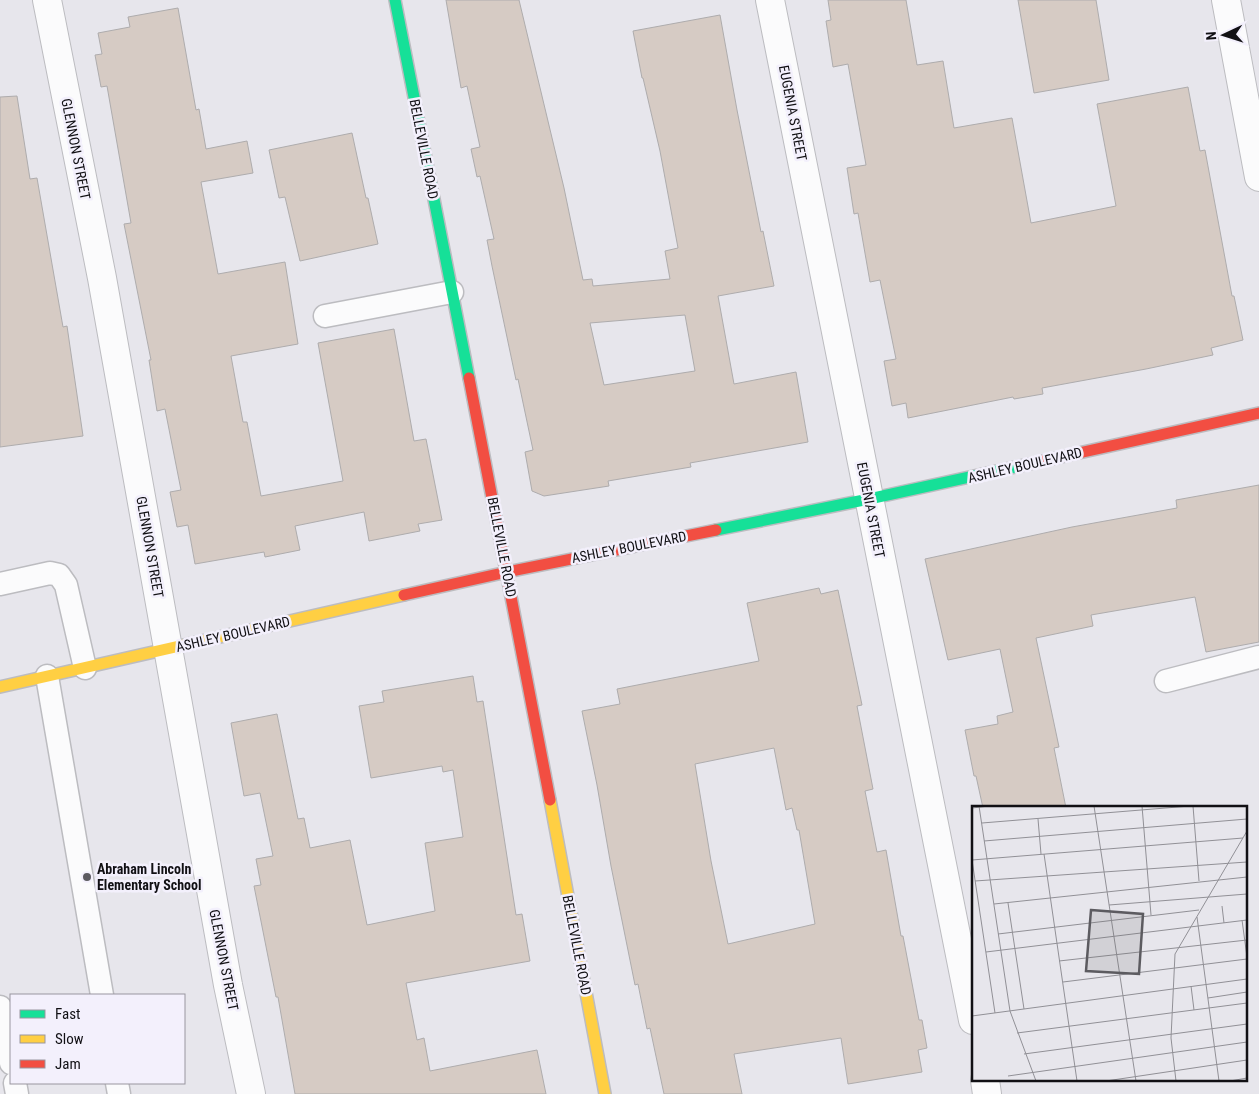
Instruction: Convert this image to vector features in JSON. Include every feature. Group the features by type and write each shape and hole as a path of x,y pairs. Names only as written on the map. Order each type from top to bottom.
{"main road":[{"name":"BELLEVILLE ROAD","path":"395,0 507,572 605,1094"},
{"name":"ASHLEY BOULEVARD","path":"0,687 507,572 869,499 1259,413"}],"street":[{"name":"GLENNON STREET","path":"47,0 102,278 228,985 251,1094"},
{"name":"EUGENIA STREET","path":"770,0 972,1015"},
{"path":"1226,0 1259,178"}],"lane":[{"path":"325,316 452,292"},
{"path":"0,584 50,573 59,575 66,585 85,668"},
{"path":"1166,681 1259,657"},
{"path":"47,676 102,994"},
{"path":"0,1007 10,1058"}],"building":[{"path":"446,0 519,0 564,188 583,280 592,279 593,286 670,279 665,251 678,248 660,151 642,78 633,31 720,15 761,232 763,231 774,286 718,296 734,384 796,372 808,442 690,463 691,467 608,481 609,486 544,496 532,491 525,452 533,450 518,379 516,380 487,240 494,239 480,176 477,177 471,149 480,147 467,86 461,88","holes":["685,315 695,371 604,385 590,323"]},
{"path":"828,0 906,0 917,65 943,61 954,128 1012,118 1031,223 1116,206 1097,104 1188,87 1200,151 1205,150 1232,296 1234,296 1243,340 1211,348 1213,355 1042,388 1043,394 1014,399 1013,397 908,418 906,403 892,406 884,361 896,359 880,280 870,282 858,213 854,214 847,168 866,165 848,64 833,67 826,21 831,20"},
{"path":"1018,0 1096,0 1109,80 1034,93"},
{"path":"178,8 196,110 199,109 206,149 247,141 253,173 201,182 218,274 285,262 298,344 231,356 243,422 247,422 261,496 343,481 318,343 394,329 414,441 426,439 442,520 418,524 420,531 369,541 364,512 295,526 300,550 265,557 264,552 195,564 188,525 177,527 170,492 181,490 165,409 157,411 149,360 151,360 124,224 131,223 107,86 101,87 95,55 102,54 98,33 130,27 128,17"},
{"path":"17,96 30,179 37,178 63,327 67,326 83,436 0,447 0,97"},
{"path":"352,133 378,244 300,261 285,197 279,198 269,150"},
{"path":"1259,485 1259,642 1206,652 1195,597 1091,615 1093,626 1036,638 1059,747 1054,748 1066,806 983,806 976,776 974,776 965,730 998,724 997,716 1013,712 1000,649 948,660 925,559 1072,527 1177,508 1176,500"},
{"path":"819,588 821,594 838,590 862,705 857,706 873,789 865,791 877,852 886,850 901,936 903,936 919,1020 922,1020 927,1048 918,1050 922,1072 848,1084 841,1038 734,1054 742,1094 664,1094 650,1028 647,1029 638,984 635,985 582,711 620,704 617,689 759,661 747,603","holes":["774,748 786,810 792,808 797,830 799,830 815,924 728,944 711,861 695,764"]},
{"path":"473,676 477,702 483,701 516,915 522,914 530,961 406,983 417,1040 424,1038 430,1071 537,1050 546,1094 295,1094 278,997 276,997 254,886 261,885 256,859 273,856 260,793 244,796 231,723 277,714 298,819 304,818 310,848 350,840 367,925 435,911 425,843 463,837 453,770 443,772 442,766 371,778 359,706 384,702 382,691"}],"traffic: fast":[{"path":"395,0 469,378"},
{"path":"716,530 1029,464"}],"traffic: slow":[{"path":"0,687 404,595"},
{"path":"550,800 605,1094"}],"traffic: jam":[{"path":"469,378 550,800"},
{"path":"1029,464 1259,413"},
{"path":"404,595 507,572 716,530"}],"place":[{"name":"Abraham Lincoln Elementary School","path":"87,877"}]}
